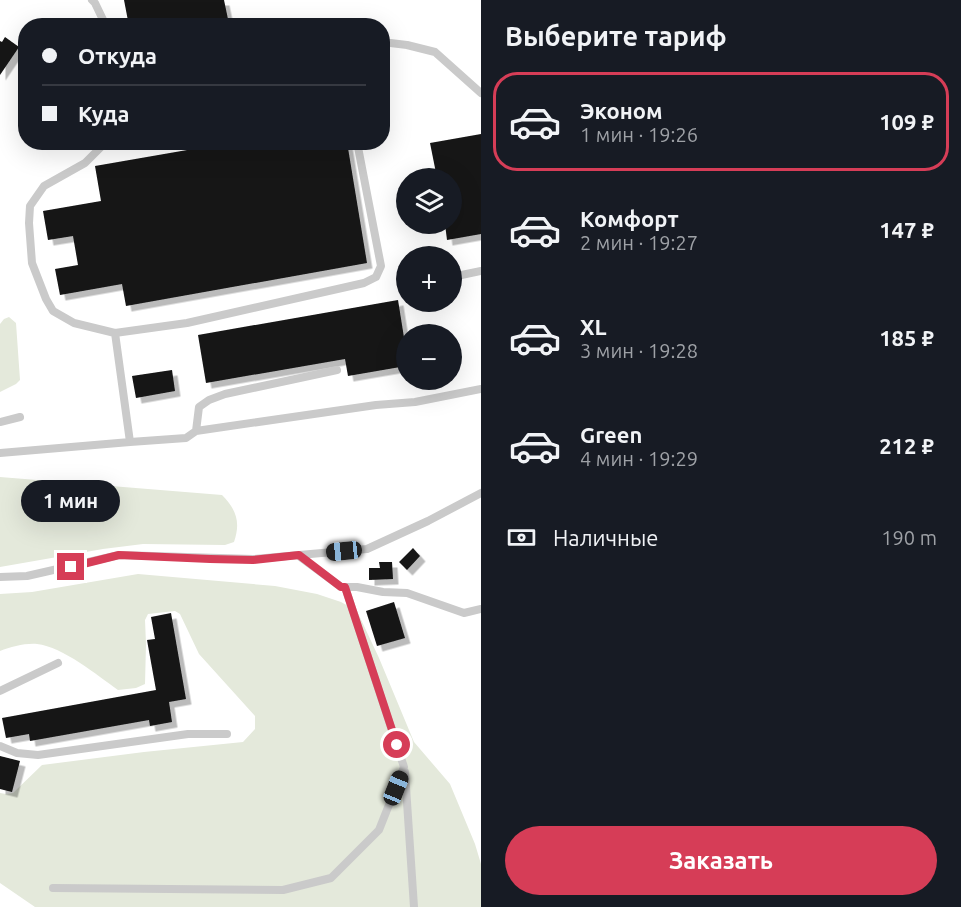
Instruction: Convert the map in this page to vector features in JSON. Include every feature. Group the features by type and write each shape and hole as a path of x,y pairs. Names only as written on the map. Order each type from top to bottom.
{"lane":[{"path":"92,0 102,18"},
{"path":"390,43 435,52 481,93"},
{"path":"98,150 85,163 44,186 30,206 32,263 53,311 74,323 115,333 187,323 364,283 376,277 381,266 359,150"},
{"path":"462,275 481,271"},
{"path":"115,333 130,442"},
{"path":"196,431 199,407 209,400 225,394 336,370"},
{"path":"0,453 186,438 196,431 376,405 415,402 481,389"},
{"path":"0,423 20,417"},
{"path":"0,577 27,576 119,555 253,560 367,549 481,493"},
{"path":"299,555 341,587 406,593 464,613 481,609"},
{"path":"345,587 404,767 414,907"},
{"path":"0,691 58,663"},
{"path":"0,746 17,753 38,755 188,734 227,734"},
{"path":"53,888 283,890 332,878 379,830 404,767"}],"shaded area":[{"path":"9,317 16,323 20,380 0,392 0,324"},
{"path":"0,477 222,495 231,505 236,516 236,535 234,542 225,545 143,544 0,567"},
{"path":"138,574 275,586 317,594 341,602 357,611 414,742 450,784 481,864 481,907 35,907 0,883 0,793 13,793 42,765 243,742 255,729 255,716 199,654 180,614 175,611 148,614 145,620 145,684 136,688 118,690 79,662 47,646 28,644 0,651 0,594 32,592"}],"building":[{"path":"124,0 224,0 228,18 127,18"},
{"path":"5,37 18,48 0,75 0,41 2,42"},
{"path":"481,134 481,234 447,240 446,234 462,234 462,168 435,168 430,143"},
{"path":"187,150 348,150 367,263 126,306 122,284 60,295 55,269 78,265 73,236 48,240 43,211 101,201 95,166"},
{"path":"396,300 396,312 400,312 402,324 396,324 396,368 348,376 345,359 206,383 198,335"},
{"path":"172,370 175,391 136,398 132,376"},
{"path":"413,548 420,556 407,570 399,562"},
{"path":"379,562 392,562 393,579 369,580 369,568 380,568"},
{"path":"394,602 405,638 377,646 366,611"},
{"path":"171,613 186,699 169,702 172,722 150,726 149,720 30,741 29,734 6,738 2,718 156,690 147,640 155,639 151,617"},
{"path":"0,756 20,761 12,792 0,789"}],"route":[{"path":"71,567 119,555 253,560 299,555 341,587 345,587 397,745"}]}
